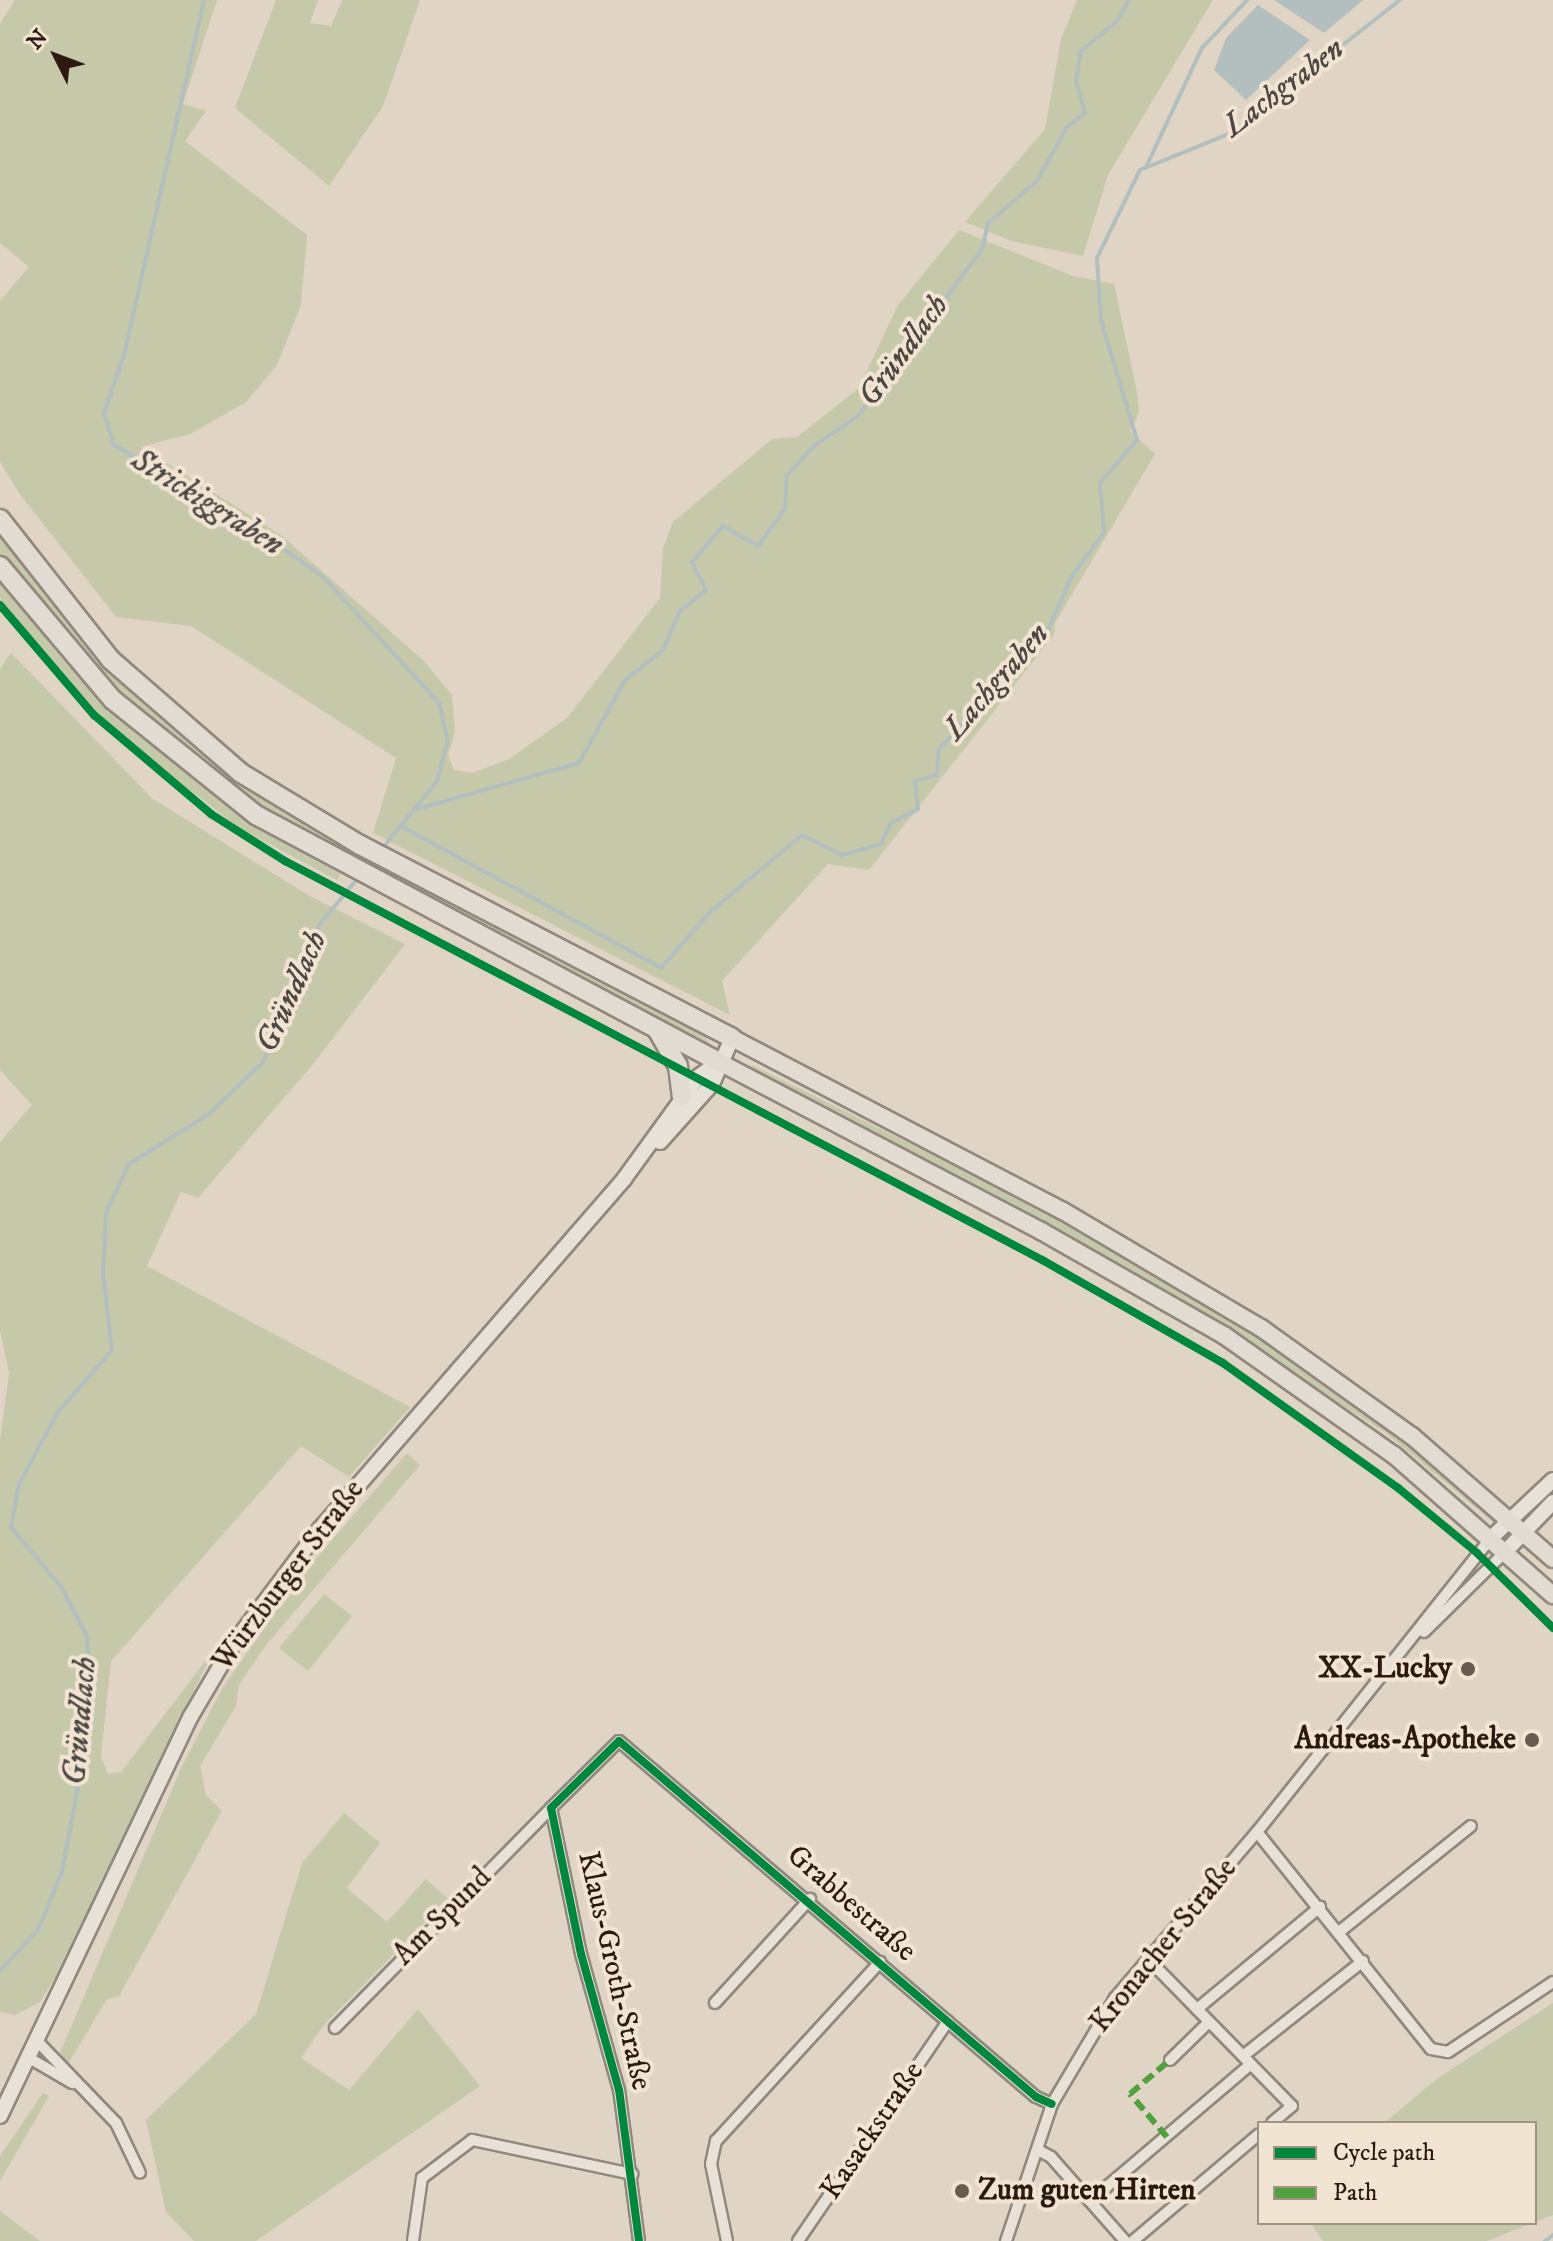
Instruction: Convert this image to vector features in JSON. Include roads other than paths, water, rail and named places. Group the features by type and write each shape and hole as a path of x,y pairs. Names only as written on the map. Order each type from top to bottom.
{"highway":[{"path":"0,519 74,619 149,698 250,779 360,845 732,1038"},
{"path":"0,566 57,639 140,725 256,815 345,868 719,1062"},
{"path":"656,1029 678,1066 682,1097"}],"main road":[{"name":"Würzburger Straße","path":"0,2116 39,2043 191,1716 234,1643 320,1529 624,1179 705,1092 732,1038"},
{"path":"732,1038 1021,1189 1224,1304 1370,1404 1509,1518 1553,1559"},
{"name":"Würzburger Straße","path":"624,1179 682,1097 719,1062"},
{"path":"719,1062 1041,1231 1225,1336 1375,1441 1491,1538 1553,1595"},
{"path":"1491,1538 1553,1480"},
{"path":"1506,1551 1553,1502"}],"street":[{"path":"1403,1653 1491,1538"},
{"path":"1403,1653 1506,1551"},
{"name":"Kronacher Straße","path":"1006,2241 1052,2104 1089,2037 1147,1958 1257,1832 1403,1653"},
{"name":"Grabbestraße","path":"551,1808 619,1741 810,1899 948,2021 1052,2104"},
{"name":"Am Spund","path":"335,2028 551,1808"},
{"name":"Klaus-Groth-Straße","path":"551,1808 581,1954 619,2090 639,2241"},
{"path":"1339,1932 1471,1826"},
{"path":"1257,1832 1431,2049 1448,2052 1553,1982"},
{"path":"715,2003 810,1899"},
{"path":"1197,2009 1320,1907"},
{"path":"1147,1958 1292,2106 1274,2121"},
{"path":"1090,2201 1363,1961"},
{"path":"727,2241 711,2164 716,2141 880,1962"},
{"name":"Kasackstraße","path":"798,2241 948,2021"},
{"path":"1170,2060 1209,2022"},
{"path":"39,2043 73,2084 116,2123 140,2173"},
{"path":"31,2059 73,2084"},
{"path":"1133,2241 1257,2136"},
{"path":"413,2241 422,2178 472,2140 632,2174"},
{"path":"1038,2150 1125,2241"}],"waterway":[{"name":"Strickiggraben","path":"204,0 124,355 104,413 114,445 231,512 322,576 439,703 448,741 437,781 382,849"},
{"name":"Gründlach","path":"417,809 579,763 625,680 663,650 680,611 706,590 692,562 723,526 758,546 785,509 787,475 816,444 857,417 982,249 988,223 1037,181 1067,127 1085,113 1076,81 1081,51 1117,21 1129,0"},
{"path":"1146,167 1202,48 1247,0"},
{"name":"Lachgraben","path":"401,826 661,968 710,912 802,835 842,855 881,844 891,823 918,809 915,781 937,775 939,749 1046,634 1072,576 1104,532 1100,483 1137,440 1101,320 1097,258 1140,170 1231,133 1400,0"},
{"name":"Gründlach","path":"0,1971 38,1930 62,1872 79,1781 90,1673 87,1636 62,1588 11,1527 19,1484 58,1412 112,1350 103,1275 106,1213 129,1164 209,1114 263,1062 320,924 358,878"},
{"path":"1545,2241 1553,2235"}],"place":[{"name":"XX-Lucky","path":"1468,1669"},
{"name":"Andreas-Apotheke","path":"1532,1740"},
{"name":"Zum guten Hirten","path":"962,2191"}]}
